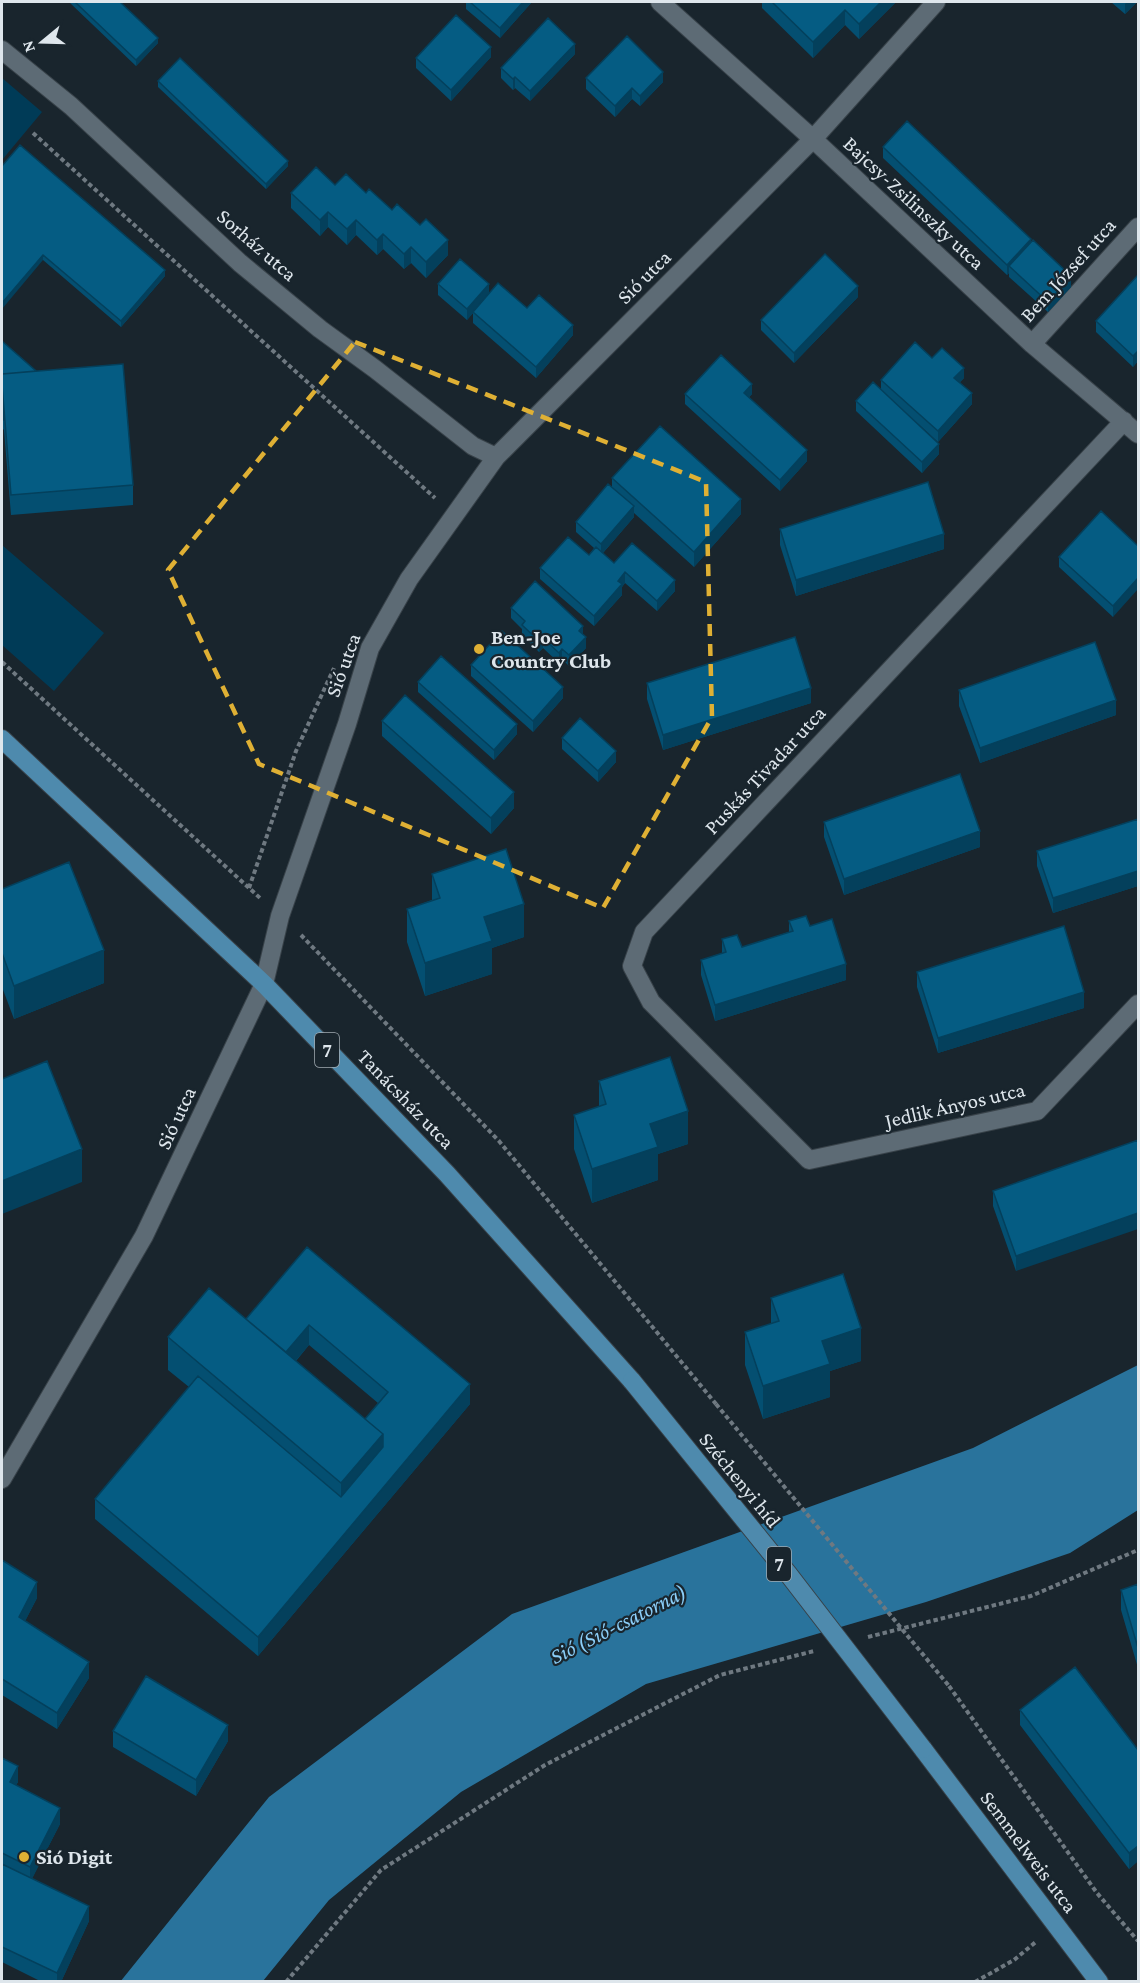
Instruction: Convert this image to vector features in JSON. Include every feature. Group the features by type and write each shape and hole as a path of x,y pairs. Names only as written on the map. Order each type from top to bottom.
{"main road":[{"name":"Tanácsház utca","path":"2,739 264,984 447,1174 632,1381"},
{"name":"Széchenyi híd","path":"632,1381 789,1575 923,1749"},
{"name":"Semmelweis utca","path":"923,1749 1099,1982"}],"street":[{"name":"Bajcsy-Zsilinszky utca","path":"660,2 813,139 1032,344 1138,434"},
{"name":"Sió utca","path":"2,1479 144,1236 264,984 280,916 347,724 370,648 410,579 496,457 813,139 936,2"},
{"name":"Sorház utca","path":"2,50 71,106 240,263 320,329 473,446 496,457"},
{"name":"Bem József utca","path":"1032,344 1138,227"},
{"name":"Puskás Tivadar utca","path":"809,1160 651,1002 632,966 644,932 1124,421"},
{"name":"Jedlik Ányos utca","path":"809,1160 1037,1111 1138,1004"}],"path":[{"path":"33,133 435,498"},
{"path":"2,662 315,947 499,1141 949,1686 1097,1893 1138,1941"},
{"path":"249,888 296,751 335,666"},
{"path":"859,1640 1031,1596 1138,1550"},
{"path":"286,1982 381,1870 545,1765 720,1675 824,1649"},
{"path":"975,1982 1014,1960"}],"highlighted area":[{"path":"355,342 706,482 712,717 603,908 259,764 168,570"}],"shaded area":[{"path":"2,78 42,112 2,160"},
{"path":"2,545 104,633 54,691 2,645"}],"water":[{"name":"Sió (Sió-csatorna)","path":"1138,1365 1138,1510 1070,1553 926,1602 646,1684 461,1792 329,1900 263,1981 120,1982 269,1797 512,1614 973,1448"}],"building":[{"path":"75,2 120,2 158,38 136,60"},
{"path":"470,2 523,2 500,28"},
{"path":"772,2 881,2 859,24 845,10 813,42"},
{"path":"456,15 491,47 451,90 416,58"},
{"path":"548,18 575,44 530,91 501,68"},
{"path":"627,36 663,72 640,96 632,88 615,106 586,78"},
{"path":"180,58 288,161 266,184 158,81"},
{"path":"907,121 1031,239 1007,265 883,147"},
{"path":"20,145 165,270 121,321 43,255 2,303 2,166"},
{"path":"316,167 335,185 346,174 366,193 369,189 392,210 397,204 420,225 426,219 448,240 426,262 411,247 404,254 383,234 377,240 356,220 347,229 328,212 320,220 291,193"},
{"path":"1033,240 1071,276 1048,302 1009,266"},
{"path":"825,254 858,286 794,353 761,320"},
{"path":"460,259 489,284 467,309 438,284"},
{"path":"1137,276 1138,351 1133,356 1096,321"},
{"path":"498,283 527,308 539,295 573,325 536,367 473,312"},
{"path":"2,341 36,371 2,374"},
{"path":"915,342 932,358 942,348 964,368 954,378 972,393 938,431 881,380"},
{"path":"721,355 752,384 744,393 807,450 780,480 685,394"},
{"path":"123,364 133,485 11,495 2,374"},
{"path":"873,382 939,444 922,462 856,401"},
{"path":"2,394 4,420 2,418"},
{"path":"660,426 741,499 694,552 612,478"},
{"path":"928,482 944,534 796,580 780,529"},
{"path":"608,484 634,506 601,544 576,522"},
{"path":"1101,511 1138,546 1138,578 1113,606 1059,557"},
{"path":"568,537 589,555 596,547 614,563 632,543 675,580 657,601 625,572 618,581 622,584 594,616 540,568"},
{"path":"535,581 583,626 579,631 586,637 569,655 562,649 559,653 543,638 539,641 522,625 525,621 511,608"},
{"path":"502,631 563,687 533,721 471,665"},
{"path":"795,637 811,688 663,735 647,683"},
{"path":"1095,642 1116,700 980,748 959,690"},
{"path":"441,656 517,724 494,750 418,682"},
{"path":"405,695 514,792 491,818 382,721"},
{"path":"580,718 616,751 598,771 562,738"},
{"path":"960,774 980,831 844,879 824,822"},
{"path":"1138,819 1138,871 1053,898 1037,851"},
{"path":"506,849 524,904 484,917 492,941 425,963 407,909 440,898 432,874"},
{"path":"69,862 104,950 14,986 2,953 2,889"},
{"path":"806,916 810,926 832,919 846,964 715,1005 701,960 726,952 722,939 737,935 742,947 793,931 789,921"},
{"path":"1064,926 1084,992 938,1038 917,972"},
{"path":"670,1057 688,1111 650,1124 658,1147 592,1169 574,1115 606,1104 599,1081"},
{"path":"47,1061 82,1149 2,1181 2,1079"},
{"path":"1138,1140 1138,1213 1016,1256 993,1191"},
{"path":"307,1247 470,1384 258,1637 95,1499 198,1376 341,1497 383,1447 383,1434 365,1419 388,1392 309,1325 286,1352 246,1319"},
{"path":"843,1274 861,1328 822,1341 830,1364 763,1386 745,1332 779,1321 771,1298"},
{"path":"209,1288 383,1434 341,1483 168,1337"},
{"path":"2,1560 37,1582 19,1617 89,1662 57,1713 2,1679"},
{"path":"1138,1584 1138,1648 1121,1590"},
{"path":"1075,1667 1138,1750 1138,1846 1129,1853 1020,1710"},
{"path":"146,1676 228,1725 196,1780 113,1731"},
{"path":"2,1758 18,1766 10,1782 60,1808 30,1867 2,1853"},
{"path":"2,1864 89,1906 57,1973 2,1947"}],"place":[{"name":"Ben-Joe Country Club","path":"479,649"},
{"name":"Sió Digit","path":"24,1857"}]}
